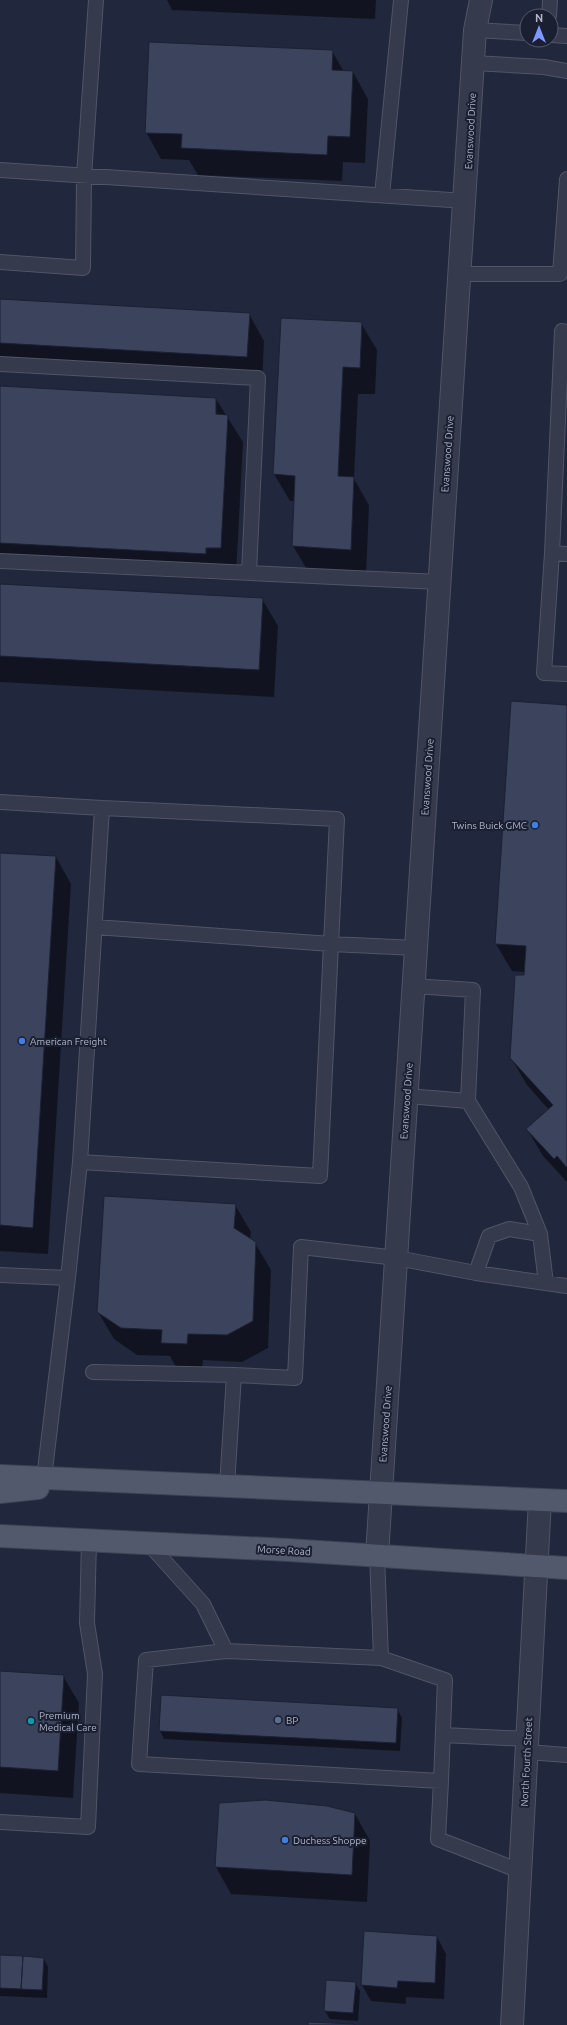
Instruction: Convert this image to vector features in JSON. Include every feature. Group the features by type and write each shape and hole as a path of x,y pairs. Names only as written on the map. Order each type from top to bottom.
{"main road":[{"path":"0,1476 567,1501"},
{"path":"0,1492 104,1480"},
{"name":"Morse Road","path":"0,1536 377,1555 567,1568"}],"street":[{"name":"Evanswood Drive","path":"377,1555 439,582 466,201 475,30 481,0"},
{"name":"North Fourth Street","path":"512,2025 540,1500"}],"lane":[{"path":"0,262 83,268 84,176 96,0"},
{"path":"382,195 400,0"},
{"path":"475,30 519,33"},
{"path":"474,62 544,67 567,71"},
{"path":"0,170 466,201"},
{"path":"460,274 560,274 567,179"},
{"path":"567,332 562,331 552,553 544,672 567,674"},
{"path":"0,364 258,378 249,573"},
{"path":"552,553 567,554"},
{"path":"0,561 439,582"},
{"path":"0,802 337,819 320,1176 80,1162"},
{"path":"44,1478 68,1278 80,1162 102,808"},
{"path":"94,927 331,944 416,948"},
{"path":"413,986 473,990 468,1101 520,1187 540,1234 546,1283"},
{"path":"407,1096 468,1101"},
{"path":"476,1273 489,1236 509,1229 540,1234"},
{"path":"93,1372 296,1378 301,1247 397,1258 476,1273 567,1286"},
{"path":"0,1275 68,1278"},
{"path":"227,1486 234,1375"},
{"path":"0,1822 88,1827 94,1674 87,1623 89,1540"},
{"path":"148,1543 202,1604 226,1651"},
{"path":"377,1555 381,1658"},
{"path":"441,1781 139,1764 146,1660 226,1651 381,1658 445,1680 441,1781 438,1839 520,1870"},
{"path":"443,1735 527,1746 567,1755"}],"building":[{"path":"149,42 333,50 332,70 353,71 350,137 328,136 327,155 181,148 182,134 145,133"},
{"path":"0,299 250,313 247,357 0,343"},
{"path":"281,318 362,322 360,368 343,367 338,476 354,477 351,550 292,546 295,476 273,474"},
{"path":"0,386 216,398 216,414 228,415 221,548 206,548 206,554 0,543"},
{"path":"0,584 263,598 259,670 0,656"},
{"name":"Twins Buick GMC","path":"511,701 567,705 567,1168 557,1156 554,1159 526,1129 553,1105 510,1058 515,975 524,975 526,946 495,944"},
{"name":"American Freight","path":"0,853 56,856 33,1228 0,1225"},
{"path":"104,1196 236,1204 234,1228 256,1242 253,1321 227,1335 188,1334 187,1344 161,1343 162,1330 121,1328 97,1312"},
{"name":"Premium Medical Care","path":"0,1671 64,1675 58,1771 0,1767"},
{"name":"BP","path":"161,1695 398,1708 396,1743 159,1731"},
{"name":"Duchess Shoppe","path":"265,1800 327,1806 355,1813 352,1875 215,1867 219,1803"},
{"path":"364,1931 437,1936 435,1983 398,1981 397,1988 361,1985"},
{"path":"0,1955 23,1956 21,1989 0,1988"},
{"path":"23,1956 44,1958 42,1990 21,1989"},
{"path":"326,1980 356,1982 353,2013 324,2011"},
{"path":"308,2022 354,2024 354,2025 308,2025"}],"place":[{"name":"Twins Buick GMC","path":"535,825"},
{"name":"American Freight","path":"22,1041"},
{"name":"BP","path":"278,1720"},
{"name":"Premium Medical Care","path":"31,1721"},
{"name":"Duchess Shoppe","path":"285,1840"}]}
